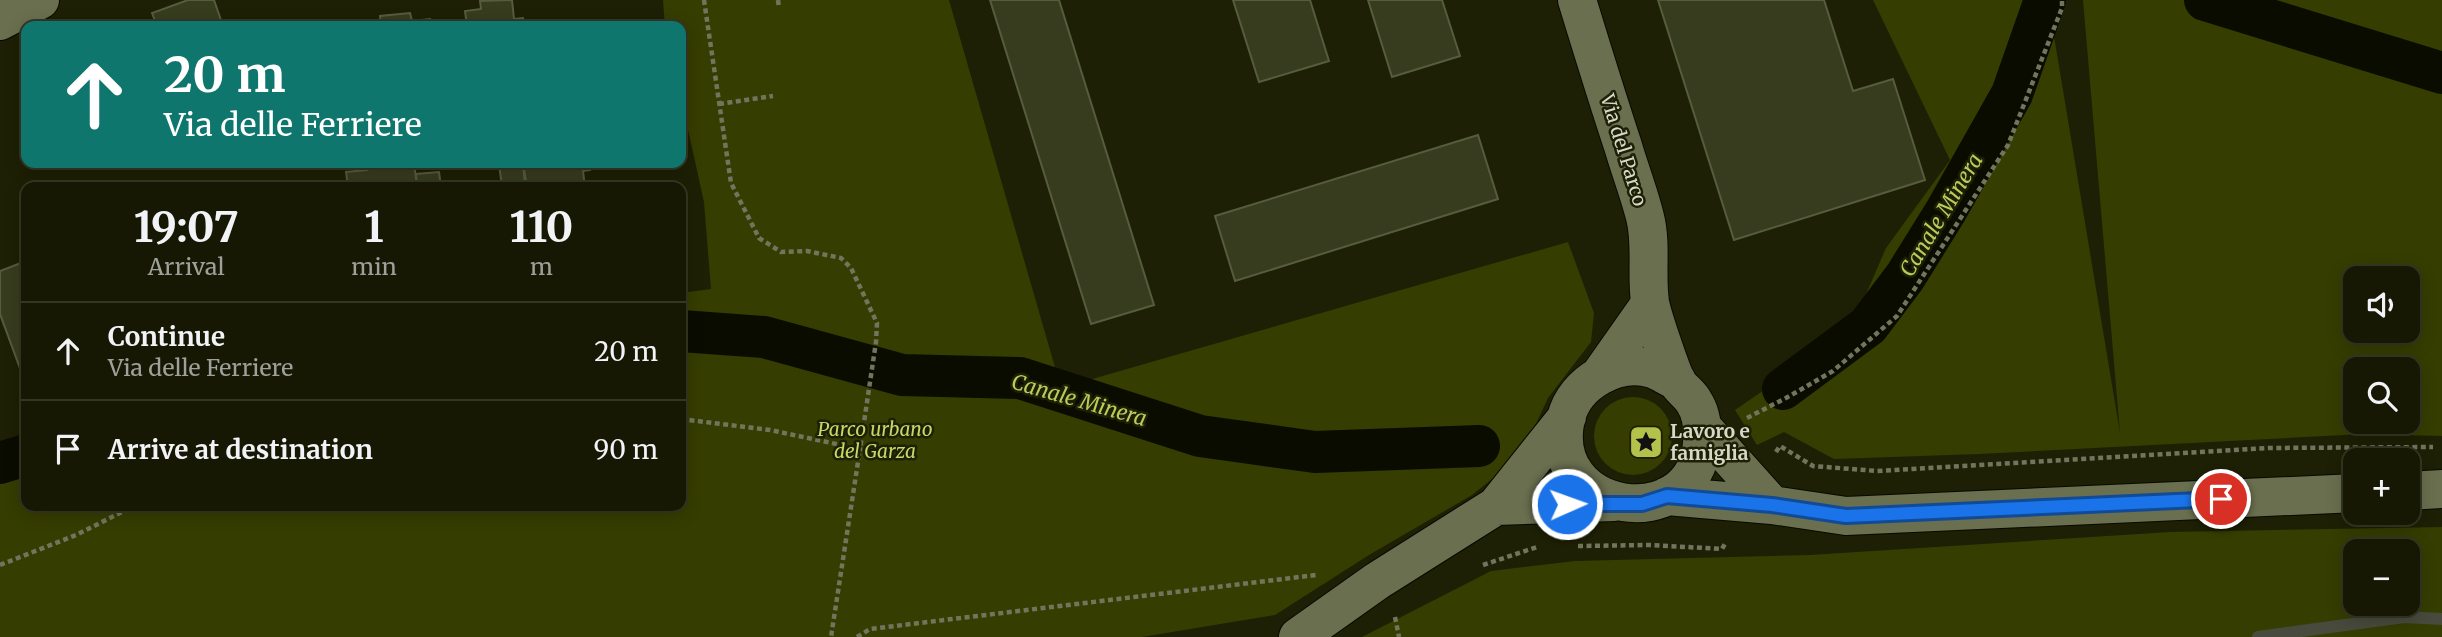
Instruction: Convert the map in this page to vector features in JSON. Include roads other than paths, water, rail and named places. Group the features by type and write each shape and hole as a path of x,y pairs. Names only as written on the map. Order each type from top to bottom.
{"street":[{"path":"0,21 40,0"},
{"name":"Via del Parco","path":"1577,0 1646,220 1650,304 1677,382 1695,402 1703,428"},
{"path":"1298,637 1377,581 1496,506 1567,417 1579,392 1600,375 1650,304"},
{"path":"1600,375 1626,367 1653,369 1677,382"},
{"path":"1567,417 1564,444 1573,470 1590,490 1614,502"},
{"path":"1496,506 1614,502 1642,504 1667,496 1688,479 1701,455 1703,428"},
{"path":"1703,428 1772,505"},
{"path":"2420,490 2442,489"},
{"path":"1667,496 1772,505 1846,516 2343,494"}],"waterway":[{"name":"Canale Minera","path":"1783,389 1868,326 1905,277 2012,94 2045,0"},
{"name":"Canale Minera","path":"2205,0 2442,73"},
{"name":"Canale Minera","path":"686,331 764,337 902,375 1020,378 1200,436 1315,452 1479,446"},
{"name":"Canale Minera","path":"0,463 21,457"},
{"path":"2258,637 2404,617 2442,619"}],"place":[{"name":"Lavoro e famiglia","path":"1646,442"}],"park label":[{"name":"Parco urbano del Garza","path":"875,440"}]}
